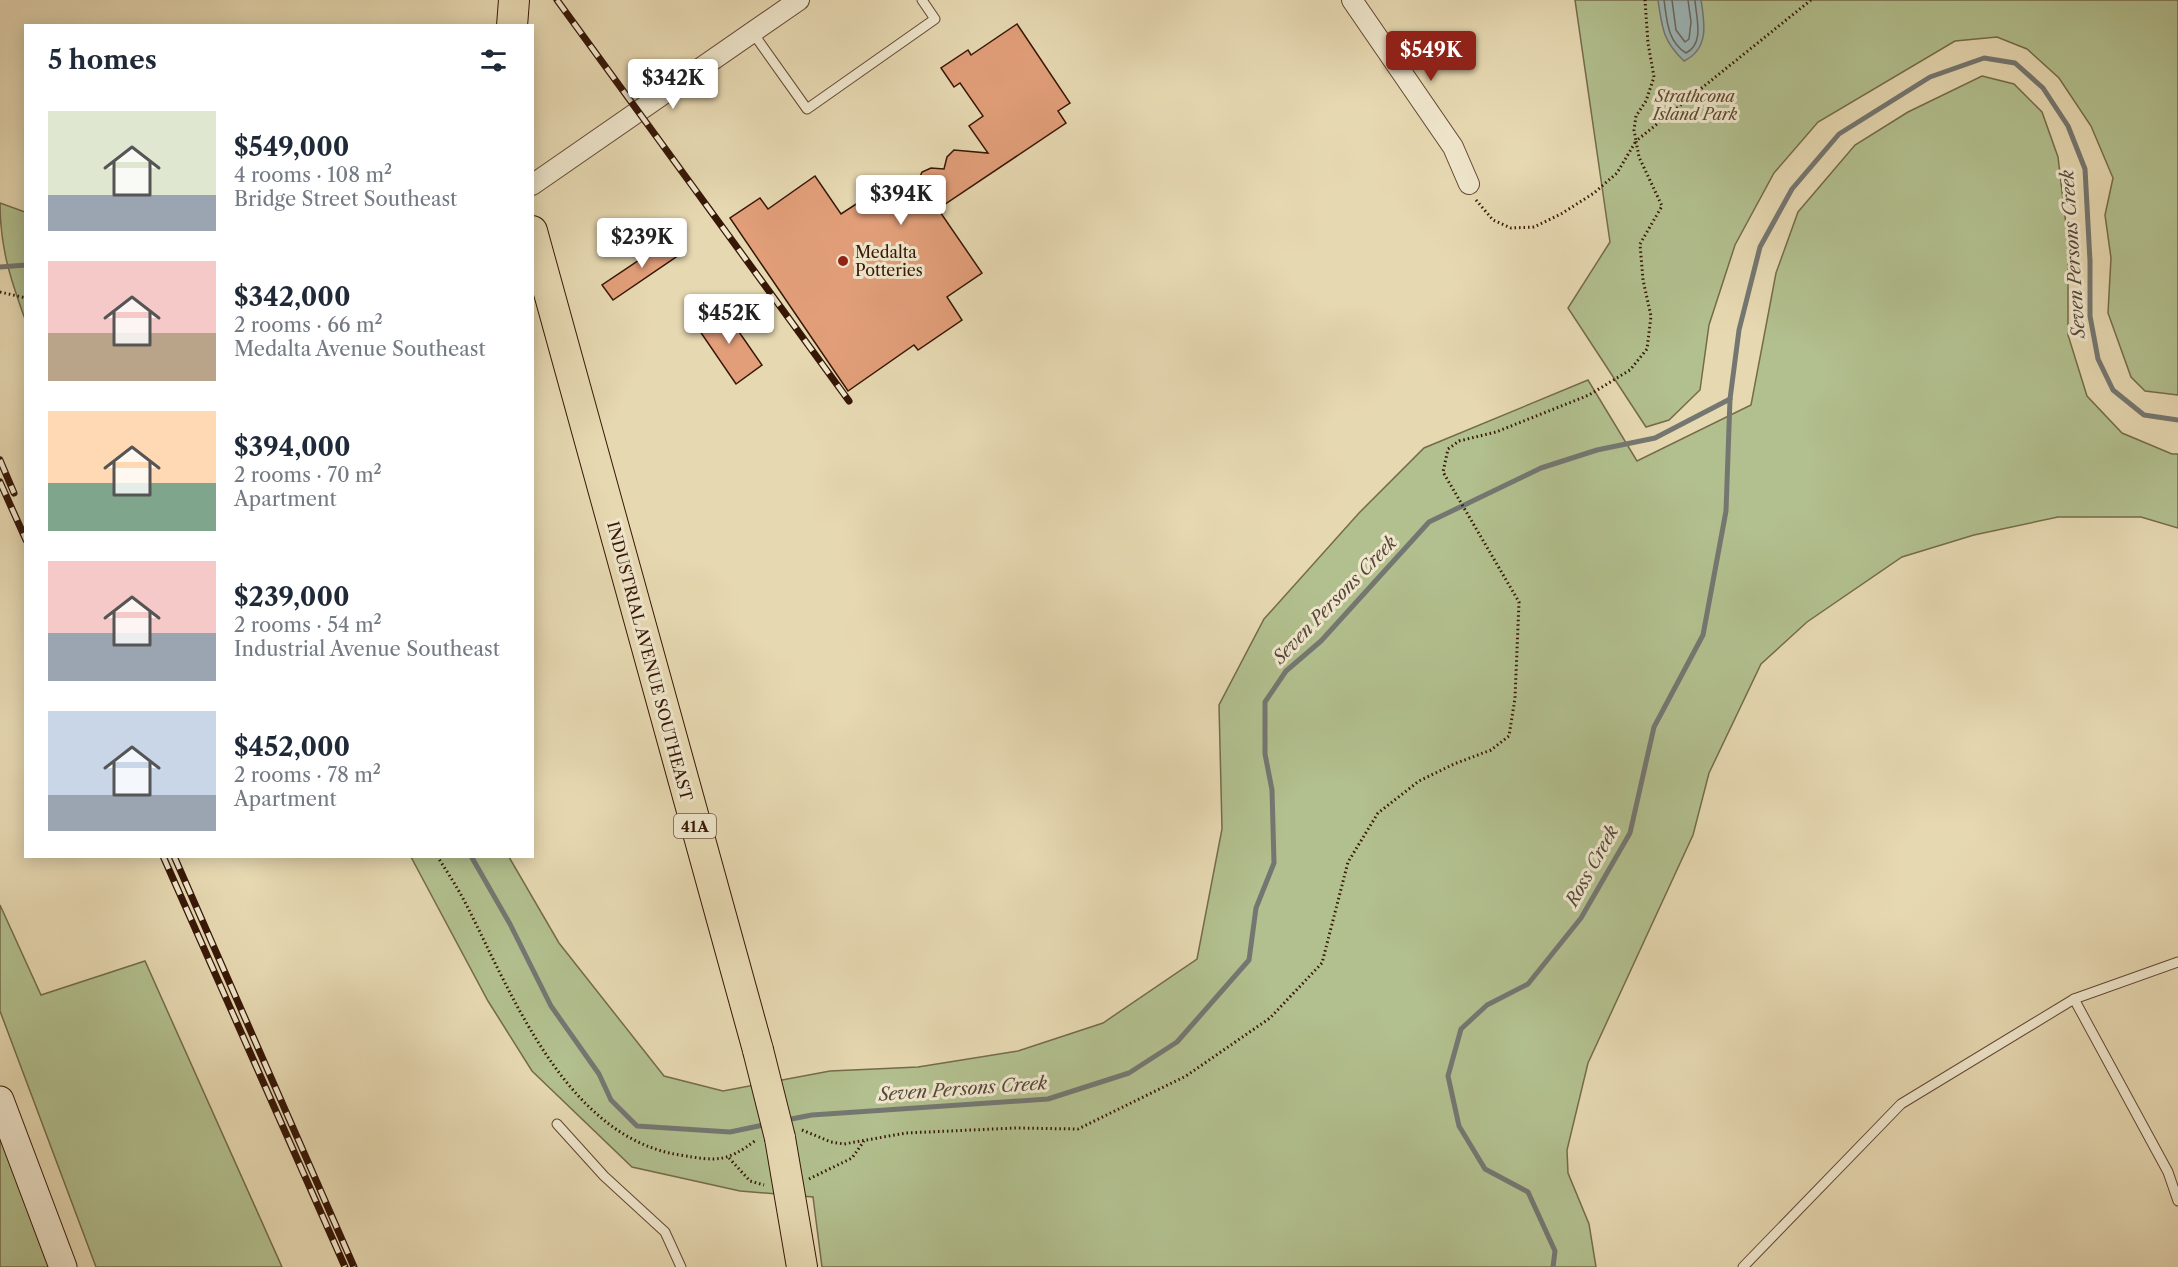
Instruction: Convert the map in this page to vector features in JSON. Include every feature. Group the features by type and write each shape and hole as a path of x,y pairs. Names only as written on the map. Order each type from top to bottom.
{"main road":[{"path":"512,24 514,0"},
{"name":"INDUSTRIAL AVENUE SOUTHEAST","path":"534,238 758,1050 780,1135 802,1267"}],"street":[{"path":"534,184 799,0"},
{"path":"1352,0 1453,147 1469,184"},
{"path":"0,1100 63,1267"}],"lane":[{"path":"753,33 807,109 935,19 922,0"},
{"path":"1743,1267 1901,1104 2074,999 2178,962"},
{"path":"2074,999 2168,1172 2178,1201"},
{"path":"556,1124 604,1176 665,1232 681,1267"}],"path":[{"path":"438,858 466,905 513,1000 557,1073 599,1115 623,1134 661,1152 698,1158 729,1158 780,1135 844,1144 906,1132 1016,1128 1078,1129 1186,1076 1270,1018 1322,963 1348,862 1378,813 1419,781 1491,750 1509,736 1515,698 1519,602 1443,472 1448,450 1459,441 1496,432 1589,395 1630,370 1647,349 1651,316 1643,280 1640,244 1662,206 1639,157 1634,130 1636,116 1646,101 1654,77 1648,43 1645,0"},
{"path":"1469,184 1474,197 1493,220 1511,228 1534,227 1561,214 1602,187 1617,173 1636,141 1811,0"},
{"path":"0,292 24,298"}],"green space":[{"name":"Strathcona Island Park","path":"1575,0 2178,0 2178,395 2145,391 2131,377 2108,313 2111,258 2105,215 2113,178 2091,126 2059,78 2027,49 1997,37 1955,41 1818,122 1774,173 1735,245 1709,325 1700,390 1669,420 1646,427 1568,308 1610,242"},
{"path":"1982,76 2014,84 2042,112 2058,157 2068,242 2068,335 2087,396 2122,433 2172,454 2178,454 2178,528 2141,517 2058,517 1974,535 1902,557 1807,622 1761,664 1709,773 1693,835 1588,1063 1567,1150 1568,1173 1589,1224 1596,1267 822,1267 813,1197 740,1191 632,1167 532,1071 488,1001 412,858 510,858 559,943 664,1076 723,1091 830,1071 918,1067 1018,1051 1103,1023 1197,959 1222,829 1219,705 1264,619 1359,513 1424,448 1588,380 1637,461 1751,405 1776,273 1798,212 1855,145 1908,112"},
{"path":"0,203 24,212 24,316 7,262 0,219"},
{"path":"0,905 41,995 145,961 282,1267 96,1267 0,1011"},
{"path":"0,1136 49,1267 0,1267"}],"water":[{"path":"1658,0 1701,0 1704,27 1701,43 1698,50 1684,61 1665,34"}],"building":[{"name":"Medalta Potteries","path":"1017,24 1070,103 1058,111 1066,123 938,209 982,273 947,297 962,320 918,350 914,345 848,391 730,218 760,198 768,209 815,176 841,214 873,193 878,200 896,188 913,192 922,172 931,168 944,169 947,157 954,150 988,153 969,126 983,116 960,83 954,87 941,68 968,50 971,55"},
{"path":"672,238 682,253 613,300 602,285"},
{"path":"721,306 762,365 736,384 695,324"}],"waterway":[{"name":"Ross Creek","path":"1553,1267 1555,1251 1528,1192 1485,1169 1459,1126 1448,1076 1461,1029 1487,1005 1528,984 1581,918 1630,833 1654,727 1703,635 1726,511 1730,399 1739,330 1760,247 1792,189 1839,134 1930,77 1984,58 2015,63 2043,88 2068,126 2085,169 2090,261 2090,316 2098,359 2113,390 2144,415 2178,420"},
{"name":"Seven Persons Creek","path":"0,267 24,265"},
{"name":"Seven Persons Creek","path":"786,1120 812,1115 1048,1099 1129,1073 1177,1042 1249,960 1256,908 1274,863 1272,790 1265,754 1265,702 1286,671 1321,641 1429,522 1541,468 1597,450 1655,438 1730,399"},
{"name":"Seven Persons Creek","path":"472,858 510,924 551,1006 599,1074 611,1100 637,1126 730,1132 768,1124"}],"railway":[{"path":"557,0 849,401"},
{"path":"0,460 14,493"},
{"path":"0,482 24,536"},
{"path":"164,858 345,1267"},
{"path":"175,858 354,1267"}],"place":[{"name":"Medalta Potteries","path":"843,261"}]}
